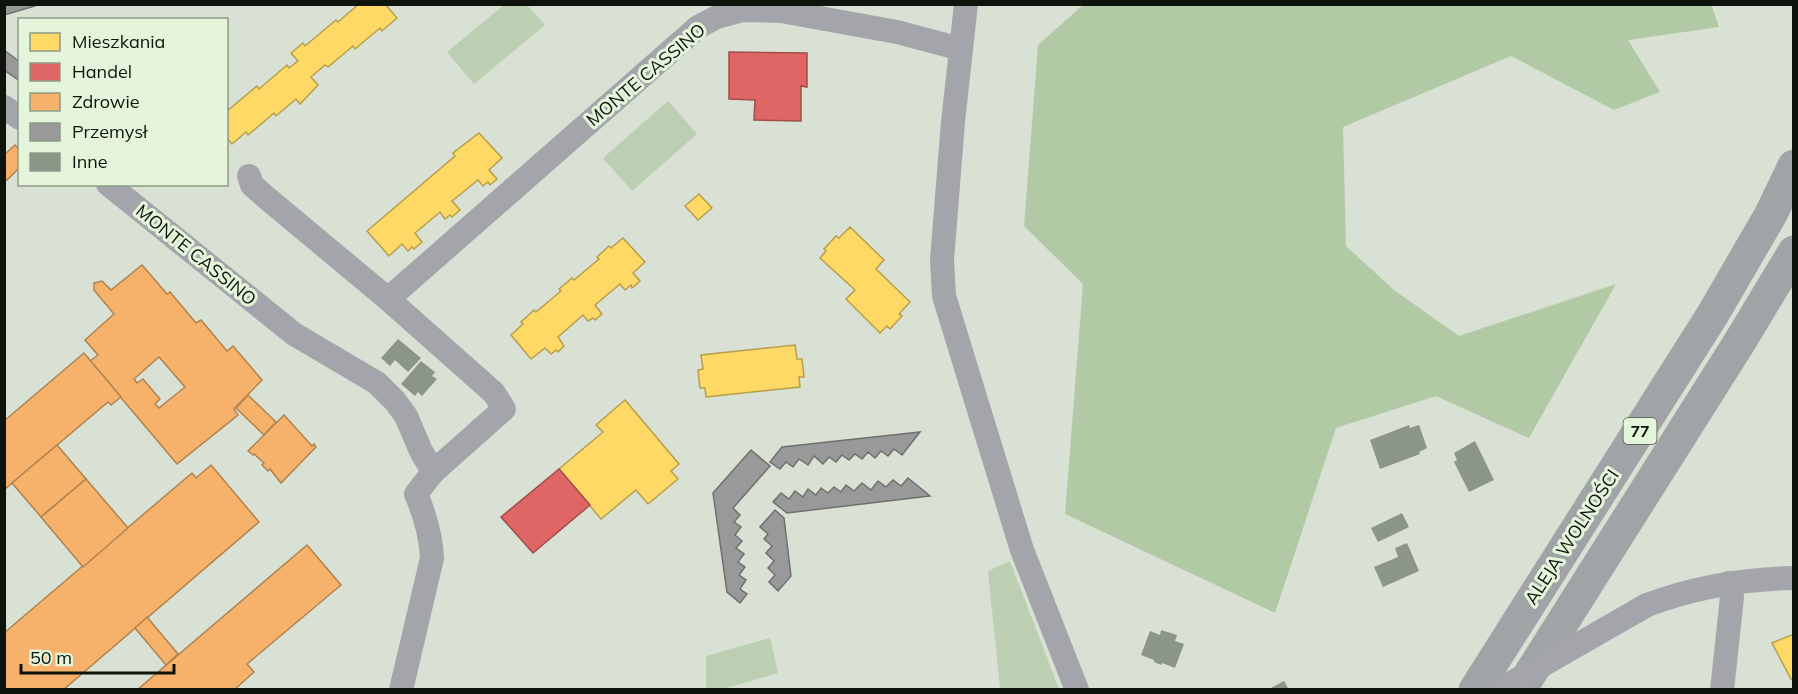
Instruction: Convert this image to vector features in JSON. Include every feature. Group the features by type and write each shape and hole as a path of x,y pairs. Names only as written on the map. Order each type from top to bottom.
{"highway":[{"name":"ALEJA WOLNOŚCI","path":"1475,690 1713,314 1771,214 1794,166"},
{"name":"ALEJA WOLNOŚCI","path":"1520,690 1794,252"}],"street":[{"path":"966,4 942,260 944,296 1022,550 1077,690"},
{"name":"MONTE CASSINO","path":"388,299 698,27 717,16 742,10 781,11 897,32 961,49"},
{"path":"4,107 18,117"},
{"path":"249,176 252,184 268,199 388,299 494,393 504,409 434,472 416,494 426,517 432,542 432,558 401,690"},
{"name":"MONTE CASSINO","path":"110,186 294,334 376,383 395,400 406,416 421,451 434,472"},
{"path":"1499,690 1647,605 1673,595 1729,582 1794,578"},
{"path":"1722,690 1732,597 1729,582"}],"green space":[{"path":"1711,4 1719,27 1628,40 1660,92 1614,110 1511,56 1343,127 1346,246 1394,290 1459,336 1616,284 1529,438 1436,396 1336,428 1275,613 1065,514 1083,284 1024,226 1038,45 1083,5"},
{"path":"504,5 527,5 545,25 474,84 447,52"},
{"path":"668,101 697,134 632,191 603,158"},
{"path":"1010,561 1059,689 1000,689 988,571"},
{"path":"770,638 778,673 723,689 706,689 706,656"}],"building: Mieszkania":[{"path":"359,4 385,4 397,18 382,31 380,28 355,49 353,46 328,67 325,65 311,77 318,85 300,104 296,99 276,116 274,113 248,135 246,132 232,144 228,139 228,110 257,86 259,89 287,65 289,68 298,61 291,53 303,43 305,46 336,20 338,22"},
{"path":"479,133 502,158 489,170 497,179 490,185 488,182 483,186 478,180 452,201 460,210 452,217 450,215 445,219 440,212 415,233 422,242 414,249 412,247 408,251 402,244 389,256 367,231 455,156 453,153"},
{"path":"699,194 712,208 698,220 685,206"},
{"path":"850,227 884,260 876,269 910,302 899,314 902,316 890,329 887,326 880,333 846,299 855,290 820,258 826,251 824,249 836,236 839,238"},
{"path":"623,238 645,262 633,273 640,281 632,288 631,285 625,290 620,284 595,305 602,314 595,320 593,318 588,321 583,315 558,337 564,346 558,352 556,350 551,354 545,348 531,359 511,335 534,310 536,312 561,291 559,289 572,278 574,280 599,259 597,257 609,246 611,248"},
{"path":"795,345 797,359 802,359 804,377 799,377 800,387 706,397 705,388 700,388 698,370 703,369 701,355"},
{"path":"625,400 679,464 671,471 678,479 648,504 636,490 601,519 559,469 603,432 596,425"},
{"path":"1794,634 1794,678 1791,679 1772,643"}],"building: Handel":[{"path":"729,52 807,53 807,87 801,86 801,121 754,120 755,100 729,99"},
{"path":"559,469 590,505 533,553 501,517"}],"building: Zdrowie":[{"path":"15,145 18,148 18,169 7,180 4,177 4,155"},
{"path":"142,265 167,294 170,292 196,323 201,320 227,351 233,346 262,380 234,409 238,415 177,464 90,361 98,355 85,340 114,314 94,290 94,283 102,281 111,290","holes":["159,357 185,387 159,408 155,404 160,399 143,379 137,383 134,379"]},
{"path":"84,353 121,397 111,405 108,402 4,490 4,421"},
{"path":"248,395 276,422 264,435 236,408"},
{"path":"284,415 312,446 314,444 316,447 281,483 270,469 268,471 262,465 264,463 248,451"},
{"path":"57,445 86,479 41,517 12,483"},
{"path":"211,465 259,522 63,690 4,690 4,633 192,473 196,478"},
{"path":"86,479 128,528 83,567 41,517"},
{"path":"307,545 341,585 247,664 254,672 234,690 137,690"},
{"path":"147,617 178,654 166,665 135,628"}],"building: Przemysł":[{"path":"4,4 35,4 35,6 4,15"},
{"path":"4,50 18,60 18,80 4,70"},
{"path":"920,432 902,455 894,449 888,456 881,451 875,458 868,452 862,459 855,454 849,460 842,455 836,462 829,457 823,464 814,456 808,465 799,459 793,467 786,462 780,469 770,462 782,447"},
{"path":"751,450 770,466 733,508 740,515 734,522 741,527 735,535 742,541 736,548 744,554 738,562 745,567 739,575 746,580 740,589 747,594 740,603 727,592 713,493"},
{"path":"908,478 930,496 787,513 773,502 781,493 789,499 795,491 803,497 808,489 816,495 821,488 828,493 834,487 841,492 846,485 854,491 862,483 871,490 878,481 886,487 893,480 901,486"},
{"path":"775,510 784,518 791,576 778,591 769,582 775,575 768,568 774,561 766,553 772,546 764,539 768,534 760,527"}],"building: Inne":[{"path":"398,339 421,358 408,372 395,360 390,366 381,358"},
{"path":"421,361 435,372 432,376 437,379 422,396 418,392 415,396 401,384"},
{"path":"1409,425 1410,428 1419,425 1427,448 1419,452 1420,454 1380,469 1370,440"},
{"path":"1475,441 1494,480 1469,492 1454,462 1457,460 1454,453"},
{"path":"1402,513 1409,527 1378,542 1371,528"},
{"path":"1407,543 1419,571 1383,587 1374,567 1398,557 1395,548"},
{"path":"1161,630 1177,635 1175,641 1184,644 1175,668 1162,663 1161,665 1141,655 1150,631 1160,635"},
{"path":"1284,681 1289,690 1267,690"}]}
